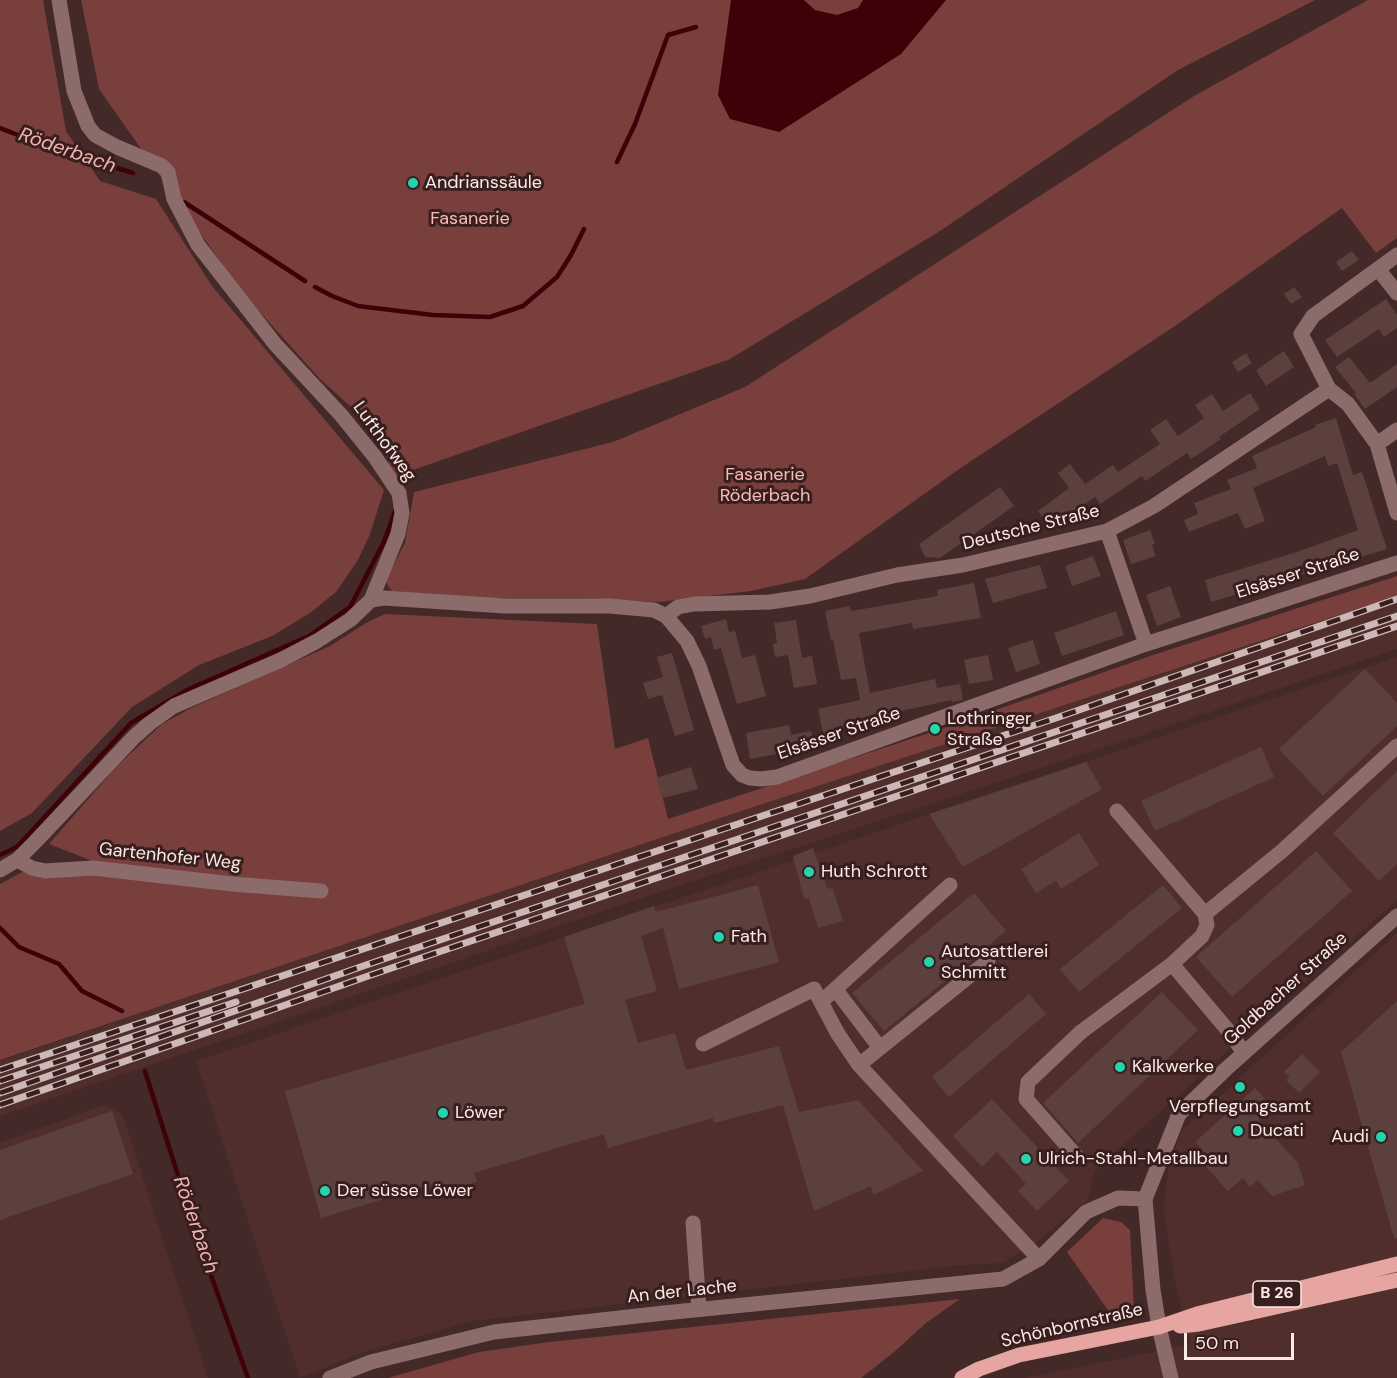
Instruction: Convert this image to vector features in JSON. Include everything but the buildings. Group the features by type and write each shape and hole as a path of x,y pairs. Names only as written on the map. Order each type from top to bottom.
{"main road":[{"name":"Schönbornstraße","path":"1159,1327 1197,1314 1397,1264"},
{"name":"Schönbornstraße","path":"962,1378 979,1369 1019,1355 1159,1327 1199,1324 1397,1280"}],"street":[{"name":"Lufthofweg","path":"0,870 17,860 36,842 134,737 150,723 174,706 281,660 350,620 371,600 398,534 402,513 399,493 375,457 341,415 275,344 198,245 174,199 168,172 162,166 95,135 88,126 74,91 59,0"},
{"path":"1397,255 1313,316 1301,334 1329,389 1347,404 1377,444 1397,513"},
{"path":"1378,269 1397,293"},
{"name":"Deutsche Straße","path":"666,616 678,608 694,603 770,602 810,596 897,575 963,565 1107,531 1154,506 1329,389"},
{"path":"1377,444 1397,430"},
{"path":"1107,531 1146,644"},
{"name":"Elsässer Straße","path":"666,616 687,641 699,666 733,765 742,775 761,779 777,777 1146,644 1397,563"},
{"path":"371,600 384,598 505,606 610,606 654,610 666,616"},
{"path":"1205,914 1282,851 1397,746"},
{"path":"1078,1158 1026,1099 1028,1082 1081,1032 1172,964 1202,936 1207,925 1205,914 1117,811"},
{"name":"Gartenhofer Weg","path":"17,860 32,868 45,871 93,868 321,891"},
{"path":"704,1044 836,990 950,885"},
{"name":"Goldbacher Straße","path":"1171,1378 1153,1290 1145,1198 1179,1114 1244,1053 1394,926"},
{"path":"859,1065 988,961"},
{"path":"1172,964 1231,1034 1244,1053"},
{"path":"836,990 880,1048"},
{"path":"817,996 838,1034 859,1065 1039,1259"},
{"name":"An der Lache","path":"330,1378 371,1362 477,1335 699,1309 1003,1279 1039,1259 1086,1212 1118,1198 1145,1198"},
{"path":"693,1223 699,1309"}],"shaded area":[{"path":"731,0 804,0 815,10 837,15 858,8 863,0 946,0 901,54 779,132 730,119 718,95"},
{"path":"1397,596 1397,649 1133,738 651,895 0,1116 0,1061 702,824"},
{"path":"1397,657 1397,900 1095,1170 1088,1200 1038,1241 1003,1263 963,1265 473,1321 363,1352 300,1378 196,1061"},
{"path":"1397,933 1397,1378 1024,1378 1190,1345 1174,1277 1163,1206 1169,1165 1181,1132"},
{"path":"104,1105 122,1114 208,1378 0,1378 0,1143"}],"green space":[{"path":"0,0 43,0 66,131 100,181 156,199 212,286 384,490 370,534 358,560 336,592 310,613 272,636 199,665 132,707 32,813 0,831"},
{"name":"Fasanerie","path":"81,0 1315,0 1178,70 940,231 730,359 393,477 379,432 320,379 241,291 99,89"},
{"name":"Fasanerie Röderbach","path":"1368,0 1397,0 1397,238 1376,253 1342,208 1175,326 962,467 805,579 751,591 659,602 588,598 475,598 392,591 385,581 405,543 414,492 613,442 745,387 1194,96"},
{"path":"1397,576 1397,596 702,824 0,1060 0,884 24,871 42,878 72,875 105,866 49,844 116,767 162,724 191,708 330,646 385,614 597,624 615,749 648,738 668,819 947,727 1153,655"},
{"path":"1103,1218 1121,1222 1130,1230 1134,1309 1110,1313 1067,1252"},
{"path":"960,1299 926,1323 861,1378 388,1378 479,1352 549,1342"}],"waterway":[{"path":"617,162 635,124 668,35 696,27"},
{"name":"Röderbach","path":"0,128 49,147 133,173"},
{"path":"184,202 305,281"},
{"path":"315,287 358,306 433,315 490,317 523,306 557,277 584,229"},
{"path":"0,855 17,847 131,723 189,689 309,636 350,607 384,542 395,511"},
{"name":"Röderbach","path":"0,928 19,947 59,964 82,991 122,1011"},
{"name":"Röderbach","path":"145,1071 199,1242 248,1378"}],"railway":[{"path":"0,1070 1056,718 1397,599"},
{"path":"0,1093 366,965 1397,616"},
{"path":"0,1105 371,975 1397,626"},
{"path":"0,1081 236,1002"}],"place":[{"name":"Andrianssäule","path":"413,183"},
{"name":"Lothringer Straße","path":"935,729"},
{"name":"Huth Schrott","path":"809,872"},
{"name":"Fath","path":"719,937"},
{"name":"Autosattlerei Schmitt","path":"929,962"},
{"name":"Kalkwerke","path":"1120,1067"},
{"name":"Verpflegungsamt","path":"1240,1087"},
{"name":"Löwer","path":"443,1113"},
{"name":"Ducati","path":"1238,1131"},
{"name":"Audi","path":"1381,1137"},
{"name":"Ulrich-Stahl-Metallbau","path":"1026,1159"},
{"name":"Der süsse Löwer","path":"325,1191"}]}
